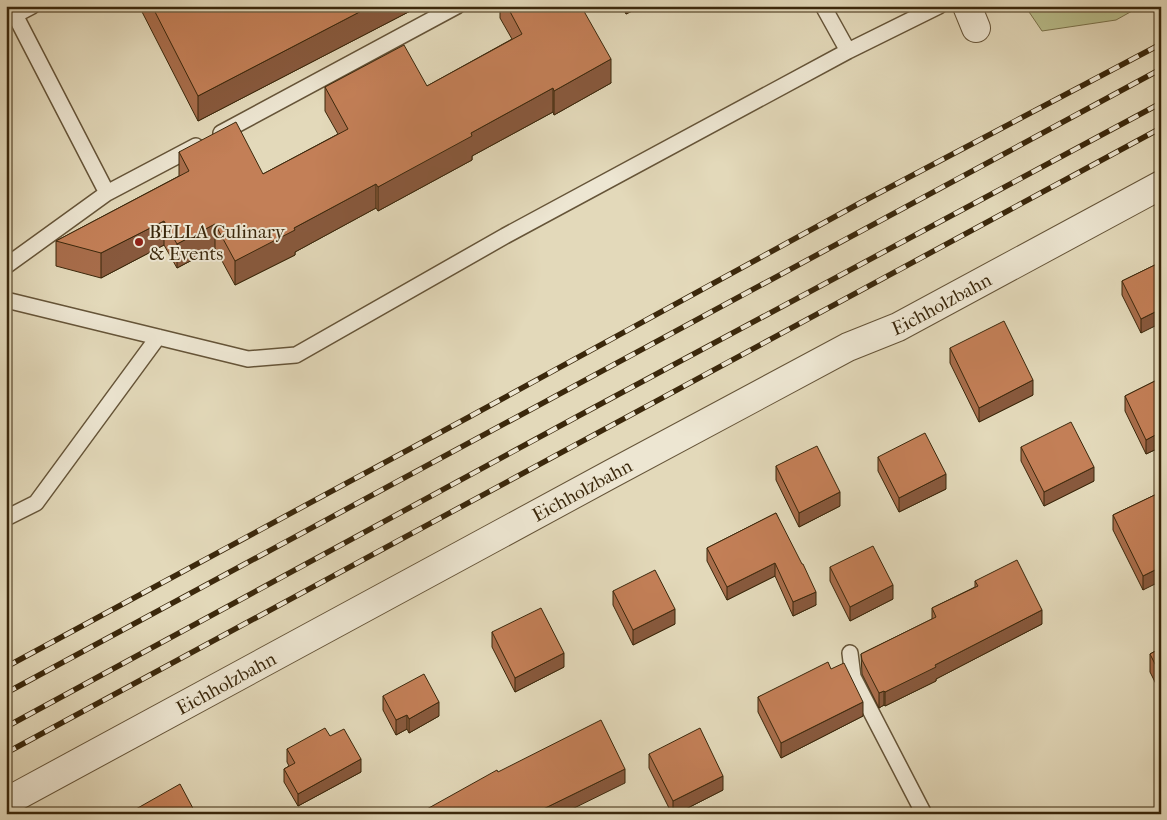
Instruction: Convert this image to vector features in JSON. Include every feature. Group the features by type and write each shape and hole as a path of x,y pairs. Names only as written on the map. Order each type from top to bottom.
{"street":[{"name":"Eichholzbahn","path":"6,802 848,347 898,327 1161,185"}],"lane":[{"path":"32,6 14,15 107,194"},
{"path":"6,266 107,194 457,6"},
{"path":"823,6 848,52"},
{"path":"6,300 248,359 296,355 505,236 848,52 939,6"},
{"path":"6,518 36,503 158,337"},
{"path":"850,653 853,677 924,814"}],"green space":[{"path":"1025,6 1057,6 1059,8 1063,6 1141,6 1116,20 1042,31"}],"building":[{"path":"152,6 371,6 198,96"},
{"path":"507,6 581,6 611,59 554,91 553,88 471,133 472,136 378,187 376,184 294,228 295,230 235,261 215,224 177,244 164,221 101,253 56,241 189,171 179,152 236,122 263,174 348,129 325,87 404,45 427,86 522,34"},
{"path":"1161,262 1161,309 1141,319 1122,281"},
{"path":"1004,321 1033,380 979,408 950,348"},
{"path":"1161,378 1161,432 1146,440 1125,396"},
{"path":"1071,422 1094,467 1044,492 1021,447"},
{"path":"925,433 946,474 899,498 878,457"},
{"path":"817,446 840,492 799,513 776,466"},
{"path":"1161,492 1161,567 1143,576 1113,515"},
{"path":"776,513 816,592 793,602 775,563 727,587 707,548"},
{"path":"873,546 893,585 850,607 830,567"},
{"path":"1017,560 1042,610 935,665 936,667 885,692 879,693 862,660 861,654 936,617 932,608 978,586 975,581"},
{"path":"655,570 675,609 633,630 613,591"},
{"path":"541,608 564,653 515,678 492,632"},
{"path":"1161,648 1161,676 1150,654"},
{"path":"828,662 831,669 844,663 863,702 781,743 758,697"},
{"path":"424,674 439,702 409,719 407,715 396,720 383,696"},
{"path":"601,720 625,769 533,814 418,814 497,770 498,772"},
{"path":"325,728 330,736 344,729 361,759 298,794 284,769 295,763 287,749"},
{"path":"700,728 723,776 673,801 649,754"},
{"path":"180,784 196,814 129,813"}],"railway":[{"path":"6,667 860,203 1161,44"},
{"path":"6,693 1161,69"},
{"path":"6,727 582,414 1161,103"},
{"path":"6,753 1161,128"}],"place":[{"name":"BELLA Culinary & Events","path":"139,242"}]}
